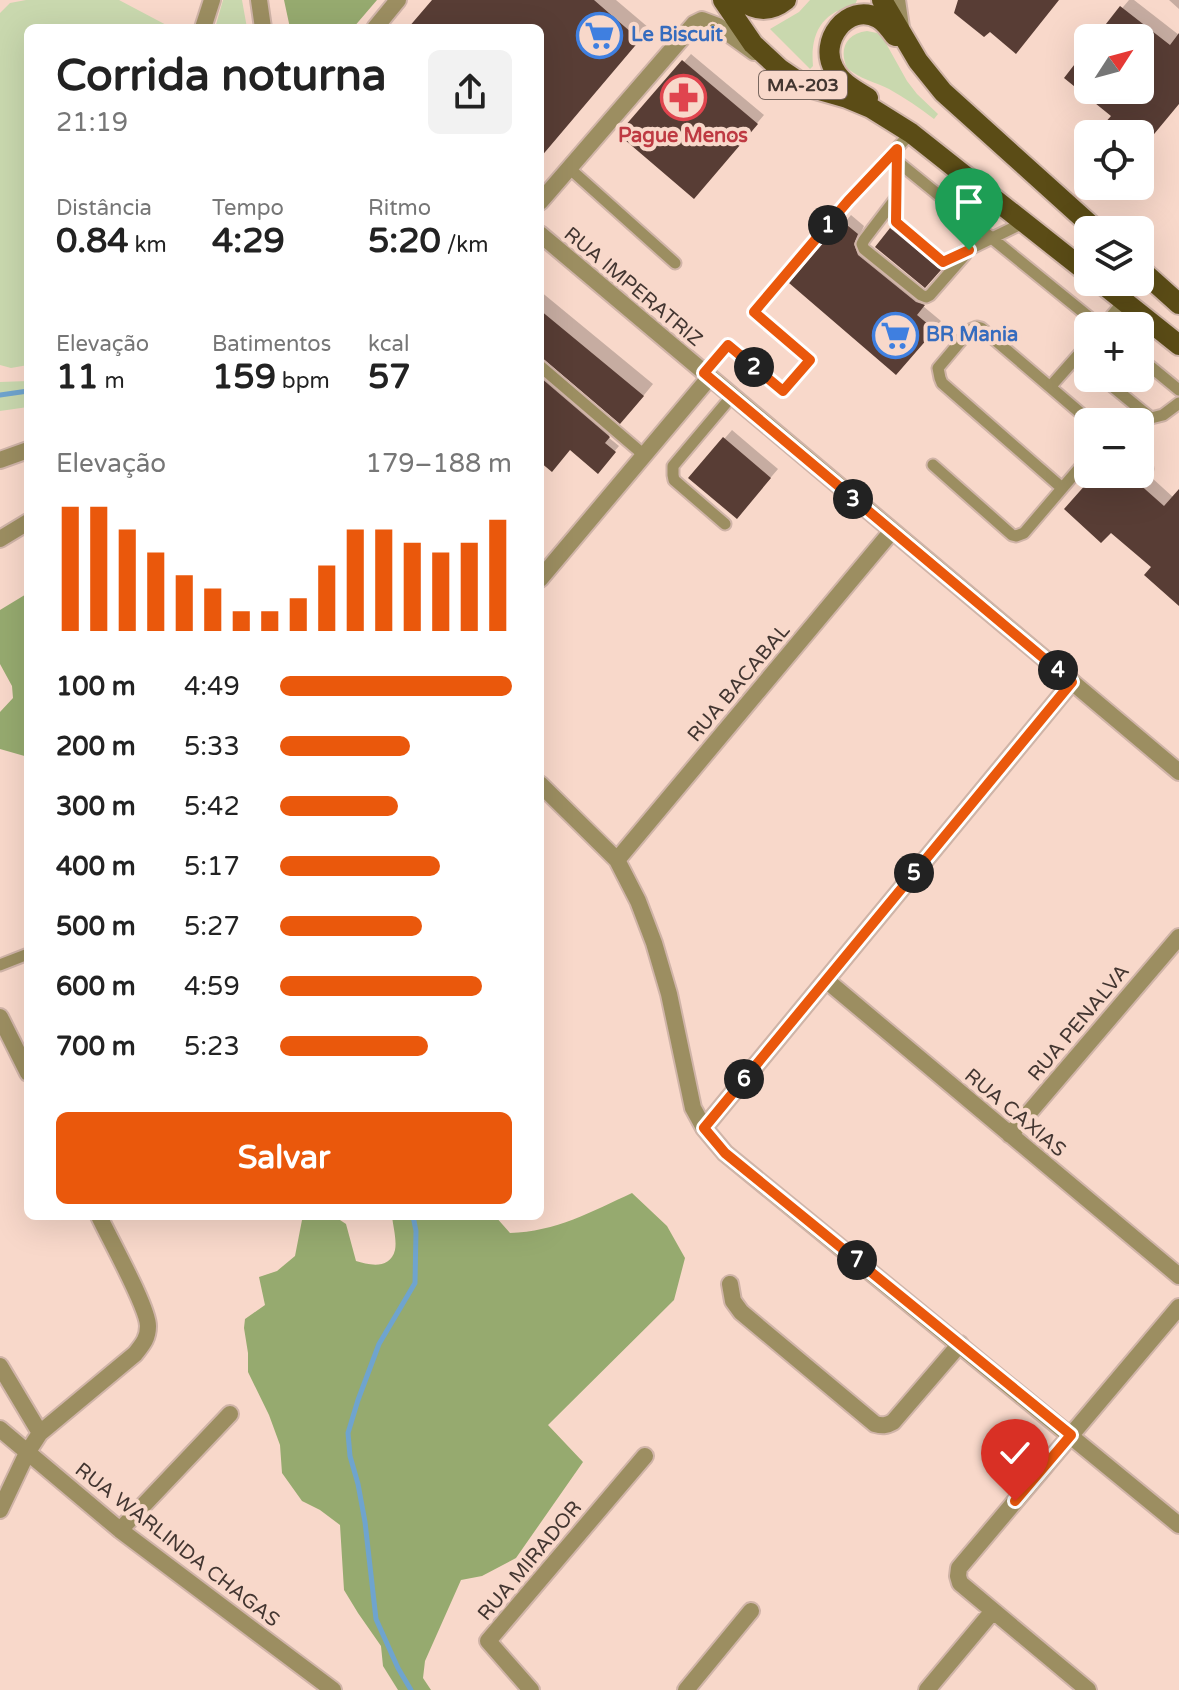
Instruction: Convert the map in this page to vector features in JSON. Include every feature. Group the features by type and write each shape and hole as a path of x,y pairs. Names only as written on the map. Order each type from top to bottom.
{"main road":[{"name":"MA-203","path":"723,0 753,44 780,69 805,86 871,108 911,133 1074,262"},
{"path":"741,0 763,10 786,0"},
{"path":"882,0 926,72 954,102"},
{"path":"911,133 880,106 846,83 834,70 829,46 843,22 867,14 884,22 916,68 1080,216"},
{"path":"1154,282 1179,304"},
{"path":"1118,296 1179,345"}],"street":[{"path":"204,24 212,0"},
{"path":"259,0 262,24"},
{"path":"378,24 398,0"},
{"path":"897,0 903,36"},
{"path":"544,197 696,23 707,21 718,26 780,69"},
{"name":"RUA IMPERATRIZ","path":"544,237 1179,772"},
{"path":"544,574 707,376"},
{"path":"0,460 24,451"},
{"path":"0,539 24,524"},
{"name":"RUA BACABAL","path":"617,860 892,531"},
{"path":"704,1128 1072,682"},
{"path":"544,788 617,860 638,901 669,994 693,1108 704,1128 725,1153 1179,1525"},
{"name":"RUA PENALVA","path":"1010,1135 1179,937"},
{"name":"RUA CAXIAS","path":"826,980 1179,1276"},
{"path":"0,1017 24,1065"},
{"path":"0,1510 40,1433 135,1354 147,1338 148,1323 141,1304 101,1220"},
{"path":"730,1284 733,1301 741,1312 881,1426 893,1422 960,1344"},
{"path":"1088,1690 960,1583 959,1568 1179,1307"},
{"path":"0,1366 40,1433"},
{"path":"120,1530 230,1414"},
{"name":"RUA WARLINDA CHAGAS","path":"0,1429 120,1530 333,1690"},
{"name":"RUA MIRADOR","path":"531,1690 488,1641 645,1456"},
{"path":"686,1690 751,1611"},
{"path":"927,1690 993,1611"}],"lane":[{"path":"707,376 728,345 783,391 810,360 754,312 848,201 911,133"},
{"path":"897,149 896,222 943,262 1025,222"},
{"path":"898,162 1084,312"},
{"path":"569,168 675,263"},
{"path":"896,198 862,244 864,249 921,295 930,295 969,250"},
{"path":"1114,312 1124,301"},
{"path":"1062,488 942,383 938,368 970,330 981,328 1075,408"},
{"path":"1050,387 1074,360"},
{"path":"544,369 644,455"},
{"path":"1154,369 1179,390"},
{"path":"1119,392 1151,418 1163,415 1179,403"},
{"path":"725,524 674,480 672,470 732,396"},
{"path":"933,465 1016,536 1024,533 1074,474"},
{"path":"0,965 24,956"}],"green space":[{"path":"26,0 119,0 164,24 24,24 24,366 11,368 0,365 0,13 10,3"},
{"path":"223,0 242,0 246,24 216,24"},
{"path":"284,0 377,0 356,24 289,24"},
{"path":"810,0 857,0 855,5 834,13 820,26 810,69 770,29 799,12"},
{"path":"867,31 883,38 907,81 938,114 934,119 895,92 847,68 844,55 846,44 853,36"},
{"path":"24,381 24,408 0,411 0,382"},
{"path":"24,595 24,756 0,749 0,712 13,698 12,686 0,664 0,610"},
{"path":"632,1193 667,1226 685,1258 674,1300 548,1425 583,1462 516,1558 482,1576 461,1580 425,1661 423,1678 431,1690 398,1690 383,1666 381,1646 344,1590 340,1525 302,1501 282,1473 280,1445 248,1372 245,1319 265,1305 259,1277 277,1271 295,1256 302,1220 340,1220 346,1224 356,1261 378,1264 389,1261 395,1250 393,1220 499,1220 510,1233 543,1229"}],"building":[{"path":"432,0 594,0 640,40 544,153 544,24 411,24"},
{"path":"958,0 1059,0 1016,54 990,32 984,37 954,13"},
{"path":"1120,6 1143,24 1106,24"},
{"path":"1154,33 1170,45 1179,33 1179,104 1154,134 1154,120 1107,120 1111,116 1096,104 1154,104"},
{"path":"682,60 758,124 694,199 618,134"},
{"path":"1074,65 1074,86 1064,78"},
{"path":"842,221 858,234 854,244 858,255 916,302 925,305 917,315 935,330 896,375 789,283"},
{"path":"890,228 941,270 925,288 875,247"},
{"path":"544,313 644,396 620,424 544,359"},
{"path":"544,381 610,437 605,443 616,452 598,474 570,450 552,472 544,465"},
{"path":"723,437 771,478 737,519 688,478"},
{"path":"1083,488 1144,488 1164,506 1179,489 1179,606 1144,575 1151,567 1111,533 1101,543 1064,509"}],"waterway":[{"path":"0,395 24,392"},
{"path":"411,1690 376,1619 365,1522 348,1433 379,1344 415,1283 414,1220"}],"place":[{"name":"Le Biscuit","path":"600,35"},
{"name":"Pague Menos","path":"683,97"},
{"name":"BR Mania","path":"895,335"}],"route":[{"path":"969,250 943,262 896,222 897,149 848,201 754,312 810,360 783,391 728,345 704,373 1072,682 704,1128 725,1153 1071,1435 1015,1501"}]}
